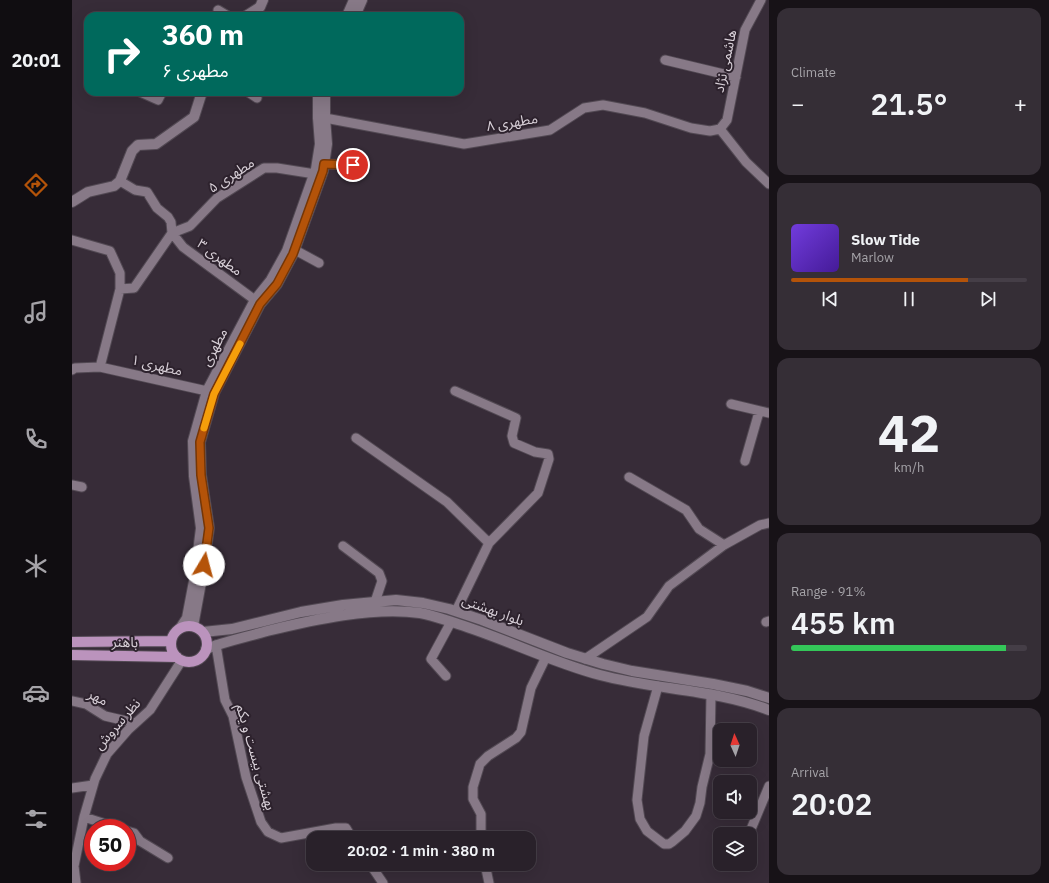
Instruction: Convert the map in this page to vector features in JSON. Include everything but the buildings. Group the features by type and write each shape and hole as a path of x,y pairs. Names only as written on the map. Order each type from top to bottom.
{"main road":[{"path":"252,12 260,7 263,0"},
{"path":"349,12 354,0"},
{"path":"357,12 362,0"},
{"path":"73,200 88,192 114,186 120,181 132,151 138,145 156,144 194,117 201,96"},
{"name":"مطهری","path":"181,627 187,618 195,576 201,528 194,476 193,441 207,391 254,300 271,280 287,251 316,169 320,144 318,96"},
{"name":"مطهری","path":"193,626 209,528 201,475 200,442 214,394 260,304 277,284 295,250 323,171 327,144 325,118 326,96"},
{"name":"بلوار بهشتی","path":"203,632 232,629 301,612 375,602 396,600 423,603 456,611 585,659 632,671 678,677 740,690 769,698"},
{"name":"بلوار بهشتی","path":"206,649 216,645 303,623 396,610 421,613 478,630 600,675 711,694 769,710"},
{"path":"193,626 203,632 207,643 204,654 199,659 188,662 179,659 171,647 171,641 173,636 181,627 193,626"},
{"name":"باهنر","path":"72,642 171,641"},
{"name":"باهنر","path":"72,655 179,659"}],"street":[{"name":"هاشمی نژاد","path":"720,129 727,120 745,30 761,0"},
{"path":"665,60 736,77"},
{"path":"149,96 158,100 160,96"},
{"name":"مطهری ۸","path":"325,118 464,144 550,130 584,108 603,105 645,113 691,128 710,131 720,129"},
{"path":"720,129 746,162 769,184"},
{"path":"324,164 353,165"},
{"name":"مطهری ۵","path":"172,233 190,226 217,198 264,168 277,168 314,174"},
{"name":"مطهری ۳","path":"120,181 136,190 147,192 157,208 168,217 171,222 172,233 183,248 254,300"},
{"path":"120,289 134,288 172,233"},
{"path":"72,240 110,251 120,273 120,289 100,367"},
{"path":"295,250 319,262"},
{"name":"مطهری ۱","path":"72,370 75,368 100,367 207,391"},
{"path":"455,391 516,418 512,436 514,443 535,452 548,454 550,459 538,493 489,543 456,611"},
{"path":"731,404 759,412 769,413"},
{"path":"745,460 759,412"},
{"path":"356,438 447,502 489,543"},
{"path":"629,477 686,510 699,529 724,546"},
{"path":"72,484 82,487"},
{"path":"585,659 647,617 669,586 724,546 760,525 769,523"},
{"path":"342,546 379,573 382,581 375,602"},
{"path":"446,676 431,659 451,622"},
{"name":"بهشتی بیست و یکم","path":"216,645 225,700 233,716 246,777 261,822 268,832 281,838 306,833"},
{"path":"481,831 481,814 473,799 473,787 480,764 488,756 516,738 522,732 531,688 546,656"},
{"name":"نظر سروش","path":"76,883 74,866 84,817 93,785 107,754 150,710 179,659"},
{"path":"658,686 644,736 637,800 640,819 647,831 664,844 669,844 685,831 696,816 710,754 711,694"},
{"name":"مهر","path":"72,701 86,704 105,716 136,723"},
{"path":"72,788 93,785"},
{"path":"752,827 769,786"},
{"path":"84,817 90,819"},
{"name":"بهشتی بیست و یکم","path":"320,831 336,828 346,828 348,831"},
{"path":"136,836 140,842 168,858"},
{"path":"375,871 383,883"},
{"path":"486,871 489,883"}],"slow traffic":[{"path":"204,428 214,394 240,344"}],"route":[{"path":"204,565 209,528 201,475 200,442 214,394 260,304 277,284 293,254 323,171 324,164 353,165"}]}
